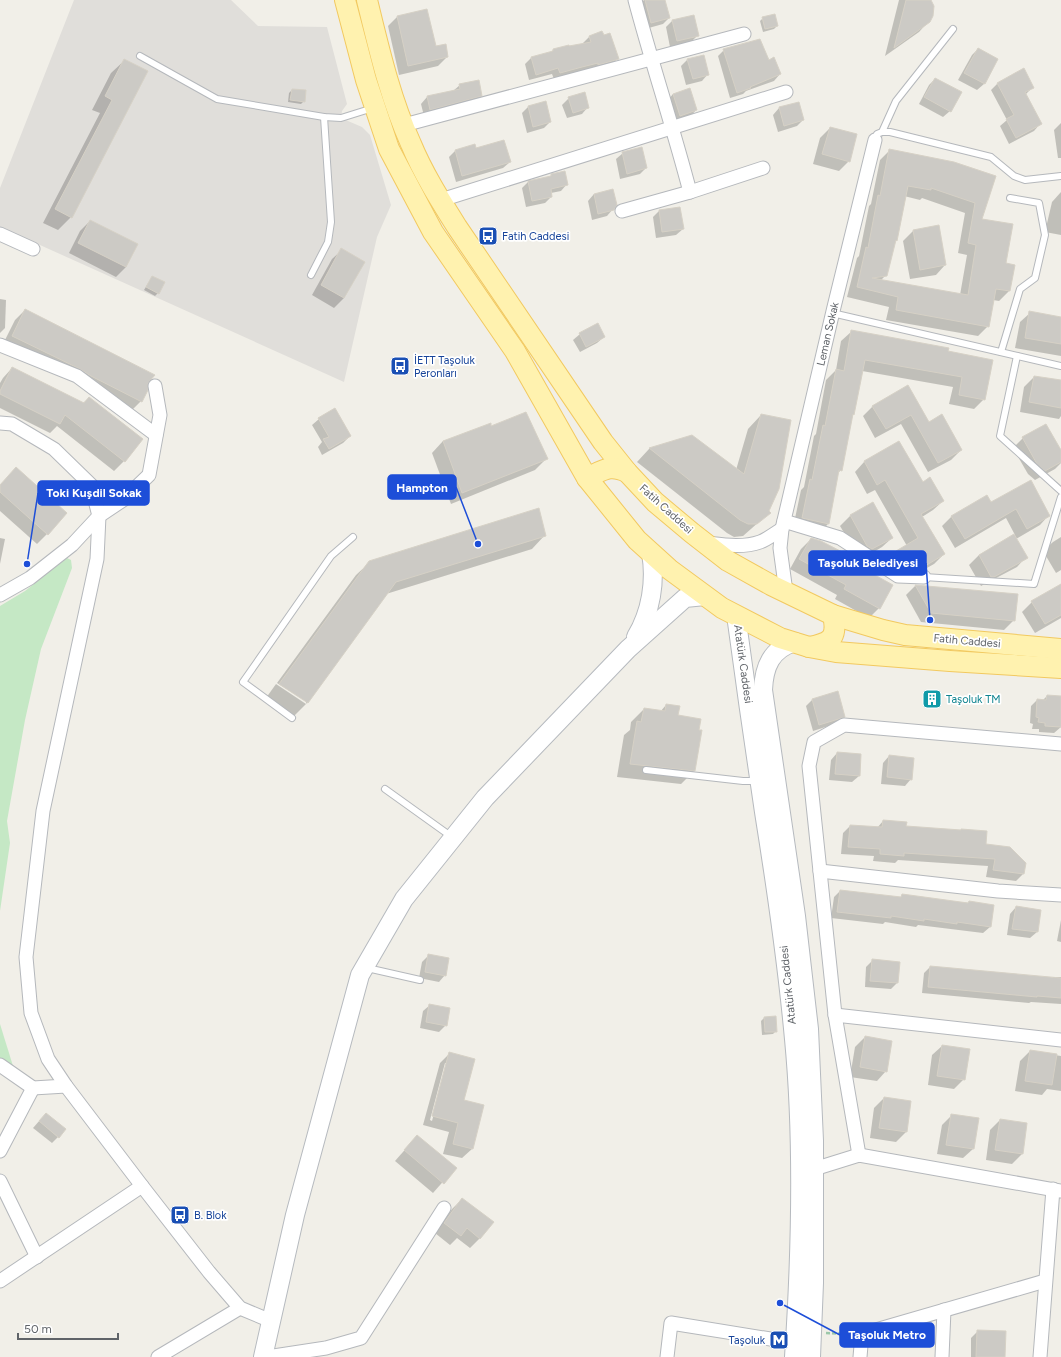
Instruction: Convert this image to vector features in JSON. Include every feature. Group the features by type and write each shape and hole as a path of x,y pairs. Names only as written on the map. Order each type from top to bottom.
{"main road":[{"path":"345,0 359,57 375,107"},
{"name":"Fatih Caddesi","path":"369,1 387,79 411,144 441,200 461,234 603,442 627,472 655,502 728,561 833,615 905,635 1061,649"},
{"name":"Fatih Caddesi","path":"375,107 389,149 433,232 515,351 588,478 637,540 669,569 722,608 780,638 802,645 836,652 943,661 1061,668"},
{"path":"588,478 604,470 616,467 627,472"},
{"path":"628,649 640,631 647,614 654,578 651,553"},
{"path":"263,1357 295,1215 360,975 404,899 485,798 628,649 685,598 705,596"},
{"name":"Atatürk Caddesi","path":"736,615 788,973 799,1112 807,1169 812,1333 811,1357"},
{"path":"802,645 825,644 832,638 835,630 833,615"},
{"name":"Atatürk Caddesi","path":"794,1350 812,1085 804,981 764,690 764,679 773,655 785,645 802,645"}],"street":[{"path":"635,0 673,128 690,192"},
{"path":"404,125 744,34"},
{"path":"441,200 786,92"},
{"name":"Leman Sokak","path":"786,592 780,548 783,525 832,313 879,136"},
{"path":"622,211 690,192 763,168"},
{"path":"0,234 33,249"},
{"path":"0,345 77,376 156,435"},
{"path":"0,595 30,578 72,545 99,516 123,500 150,475 160,415 155,386"},
{"path":"0,423 12,424 54,449 91,485 99,516 96,559 43,811 26,958 31,1013 48,1059 66,1086 209,1272 240,1308 271,1320"},
{"path":"705,543 734,546 749,545 761,542 783,525 840,538 898,576 924,577"},
{"path":"859,1155 835,1015 809,766 814,742 844,725 1061,744"},
{"path":"820,871 998,891 1061,895"},
{"path":"835,1015 1061,1040"},
{"path":"0,1065 33,1088 66,1086"},
{"path":"0,1151 33,1088"},
{"path":"807,1169 859,1155 1057,1190 1045,1281 1040,1357"},
{"path":"0,1181 37,1257"},
{"path":"0,1281 142,1186"},
{"path":"267,1357 326,1348 361,1338 444,1208"},
{"path":"860,1357 862,1334 1045,1281"},
{"path":"158,1357 240,1308"},
{"path":"942,1357 944,1310"},
{"path":"668,1357 671,1323 794,1350"}],"lane":[{"path":"879,136 896,101 953,29"},
{"path":"140,56 217,99 324,117 341,118 375,107"},
{"path":"311,275 328,242 331,222 324,117"},
{"path":"879,136 890,132 991,156 1014,176 1025,180 1061,176"},
{"path":"1001,352 1020,289 1035,278 1045,235 1039,204 1010,198"},
{"path":"832,313 1061,366"},
{"path":"1017,356 1000,436 1061,492"},
{"path":"924,577 1034,584 1061,496"},
{"path":"292,718 243,682 331,556 353,537"},
{"path":"646,770 743,781 760,780"},
{"path":"385,789 453,838"},
{"path":"365,967 420,980"}],"path":[{"path":"812,1333 862,1334"}],"shaded area":[{"path":"74,0 231,0 258,26 327,27 347,104 342,111 341,118 362,127 370,135 391,205 377,237 344,382 0,227 0,188"}],"green space":[{"path":"67,558 71,560 72,568 41,649 25,720 7,821 10,843 0,911 0,606 25,591"},
{"path":"0,1024 13,1066 15,1073 0,1070"}],"building":[{"path":"645,0 665,0 670,18 651,23"},
{"path":"906,0 931,0 934,6 933,16 930,22 894,48"},
{"path":"427,9 436,46 446,44 448,57 408,66 397,16"},
{"path":"775,14 778,26 765,29 762,17"},
{"path":"694,15 699,36 677,41 672,20"},
{"path":"602,31 604,35 610,33 619,59 560,73 558,68 536,75 531,57 569,45 591,42 589,36"},
{"path":"760,39 769,60 774,57 781,74 737,93 723,49"},
{"path":"978,48 998,59 985,84 964,73"},
{"path":"704,55 709,75 693,79 687,59"},
{"path":"124,59 148,71 72,218 55,209 112,100 105,96"},
{"path":"1024,68 1034,88 1025,92 1042,124 1016,138 1006,119 1014,115 997,83"},
{"path":"935,78 962,92 951,112 924,97"},
{"path":"479,80 482,96 430,110 427,96 460,89 459,84"},
{"path":"690,88 697,110 680,116 673,94"},
{"path":"292,89 306,90 305,102 290,100"},
{"path":"585,92 589,108 573,113 568,97"},
{"path":"546,101 551,122 533,127 528,106"},
{"path":"799,102 804,120 784,126 779,107"},
{"path":"830,127 857,134 850,162 822,154"},
{"path":"504,140 511,162 462,176 455,150 475,144 476,148"},
{"path":"642,147 647,168 627,174 622,152"},
{"path":"889,149 954,162 996,176 982,219 1013,224 1006,263 1015,265 1010,291 996,289 989,327 896,310 898,297 857,287 866,247 868,248 878,195 880,196","holes":["908,186 931,190 931,188 975,203 968,243 976,245 968,295 872,278 887,276 896,240 897,241"]},
{"path":"565,171 568,185 551,189 552,197 532,201 528,181"},
{"path":"613,189 617,205 614,210 598,214 594,194"},
{"path":"680,207 684,229 662,232 659,210"},
{"path":"90,220 138,244 126,267 78,243"},
{"path":"939,225 946,265 920,270 913,230"},
{"path":"341,248 365,262 344,298 321,285"},
{"path":"152,276 165,282 159,294 146,287"},
{"path":"25,309 155,375 148,383 148,390 142,402 80,369 12,336"},
{"path":"1029,311 1061,317 1061,344 1025,338"},
{"path":"598,323 605,337 586,347 579,333"},
{"path":"851,330 949,348 948,351 993,360 985,400 959,395 962,377 865,360 842,471 839,470 829,524 802,518 810,479 812,480 823,425 825,426 836,369 844,371"},
{"path":"12,367 84,403 89,397 143,439 125,462 65,415 60,424 0,394 0,391"},
{"path":"1034,376 1061,380 1061,408 1029,402"},
{"path":"908,385 929,422 942,414 962,450 938,463 911,415 886,429 872,406"},
{"path":"335,408 351,436 329,449 323,439 329,437 318,418"},
{"path":"526,412 548,459 462,493 443,441 491,423 491,426"},
{"path":"761,414 791,420 779,489 769,511 771,513 757,524 748,524 740,520 649,448 692,435 744,474"},
{"path":"1046,424 1061,450 1061,462 1045,471 1037,464 1022,437"},
{"path":"899,441 923,482 930,477 944,501 921,514 945,554 920,569 905,568 896,551 918,538 885,480 877,485 864,461"},
{"path":"16,467 67,513 48,535 0,492 0,485"},
{"path":"1031,480 1050,516 1027,529 1016,509 965,539 951,516 987,495 991,502"},
{"path":"873,502 893,538 872,549 867,546 850,515"},
{"path":"539,508 546,536 396,582 308,703 279,684 369,561"},
{"path":"1014,534 1028,558 994,577 991,577 979,555"},
{"path":"811,538 821,541 848,555 846,559 893,585 880,609 844,589 846,585 799,559"},
{"path":"1061,584 1061,615 1045,624 1031,601"},
{"path":"915,585 1018,594 1015,621 931,613"},
{"path":"838,691 845,717 819,725 812,699"},
{"path":"1047,695 1061,696 1061,727 1045,726 1045,723 1038,722 1039,718 1036,717 1037,699 1046,700"},
{"path":"666,704 680,706 678,715 701,719 699,730 702,730 695,771 630,764 637,721 641,722 644,708 665,711"},
{"path":"837,752 861,754 860,776 835,774"},
{"path":"889,755 914,758 912,780 887,777"},
{"path":"883,820 907,822 906,826 987,831 986,844 1010,847 1026,863 1024,874 993,870 995,859 904,853 904,856 880,854 880,849 848,847 850,825 882,827"},
{"path":"840,890 901,897 902,894 994,905 991,927 957,922 957,924 924,919 924,921 891,916 891,918 837,912"},
{"path":"1016,906 1041,910 1038,932 1012,929"},
{"path":"428,954 449,958 446,976 425,972"},
{"path":"872,959 900,962 898,983 870,981"},
{"path":"930,966 1061,978 1061,998 928,987"},
{"path":"429,1004 450,1008 447,1026 426,1022"},
{"path":"776,1016 777,1032 765,1032 764,1017"},
{"path":"865,1036 892,1041 887,1072 860,1067"},
{"path":"942,1045 970,1049 965,1080 937,1076"},
{"path":"1030,1050 1057,1054 1052,1085 1025,1081"},
{"path":"449,1052 475,1059 464,1100 484,1105 473,1149 453,1144 458,1123 432,1116"},
{"path":"884,1097 911,1101 907,1132 879,1128"},
{"path":"46,1113 66,1129 59,1138 39,1121"},
{"path":"951,1114 979,1118 974,1149 946,1145"},
{"path":"1000,1119 1027,1123 1023,1154 995,1150"},
{"path":"417,1135 457,1168 444,1184 404,1150"},
{"path":"462,1198 494,1222 480,1239 467,1228 461,1236 444,1223"},
{"path":"977,1330 1006,1331 1005,1357 976,1357"}],"place":[{"name":"Fatih Caddesi","path":"488,236"},
{"name":"İETT Taşoluk Peronları","path":"400,366"},
{"name":"Hampton","path":"478,544"},
{"name":"Toki Kuşdil Sokak","path":"27,564"},
{"name":"Taşoluk Belediyesi","path":"930,620"},
{"name":"Taşoluk TM","path":"932,699"},
{"name":"B. Blok","path":"180,1215"},
{"name":"Taşoluk Metro","path":"780,1303"},
{"name":"Taşoluk","path":"779,1340"}]}
